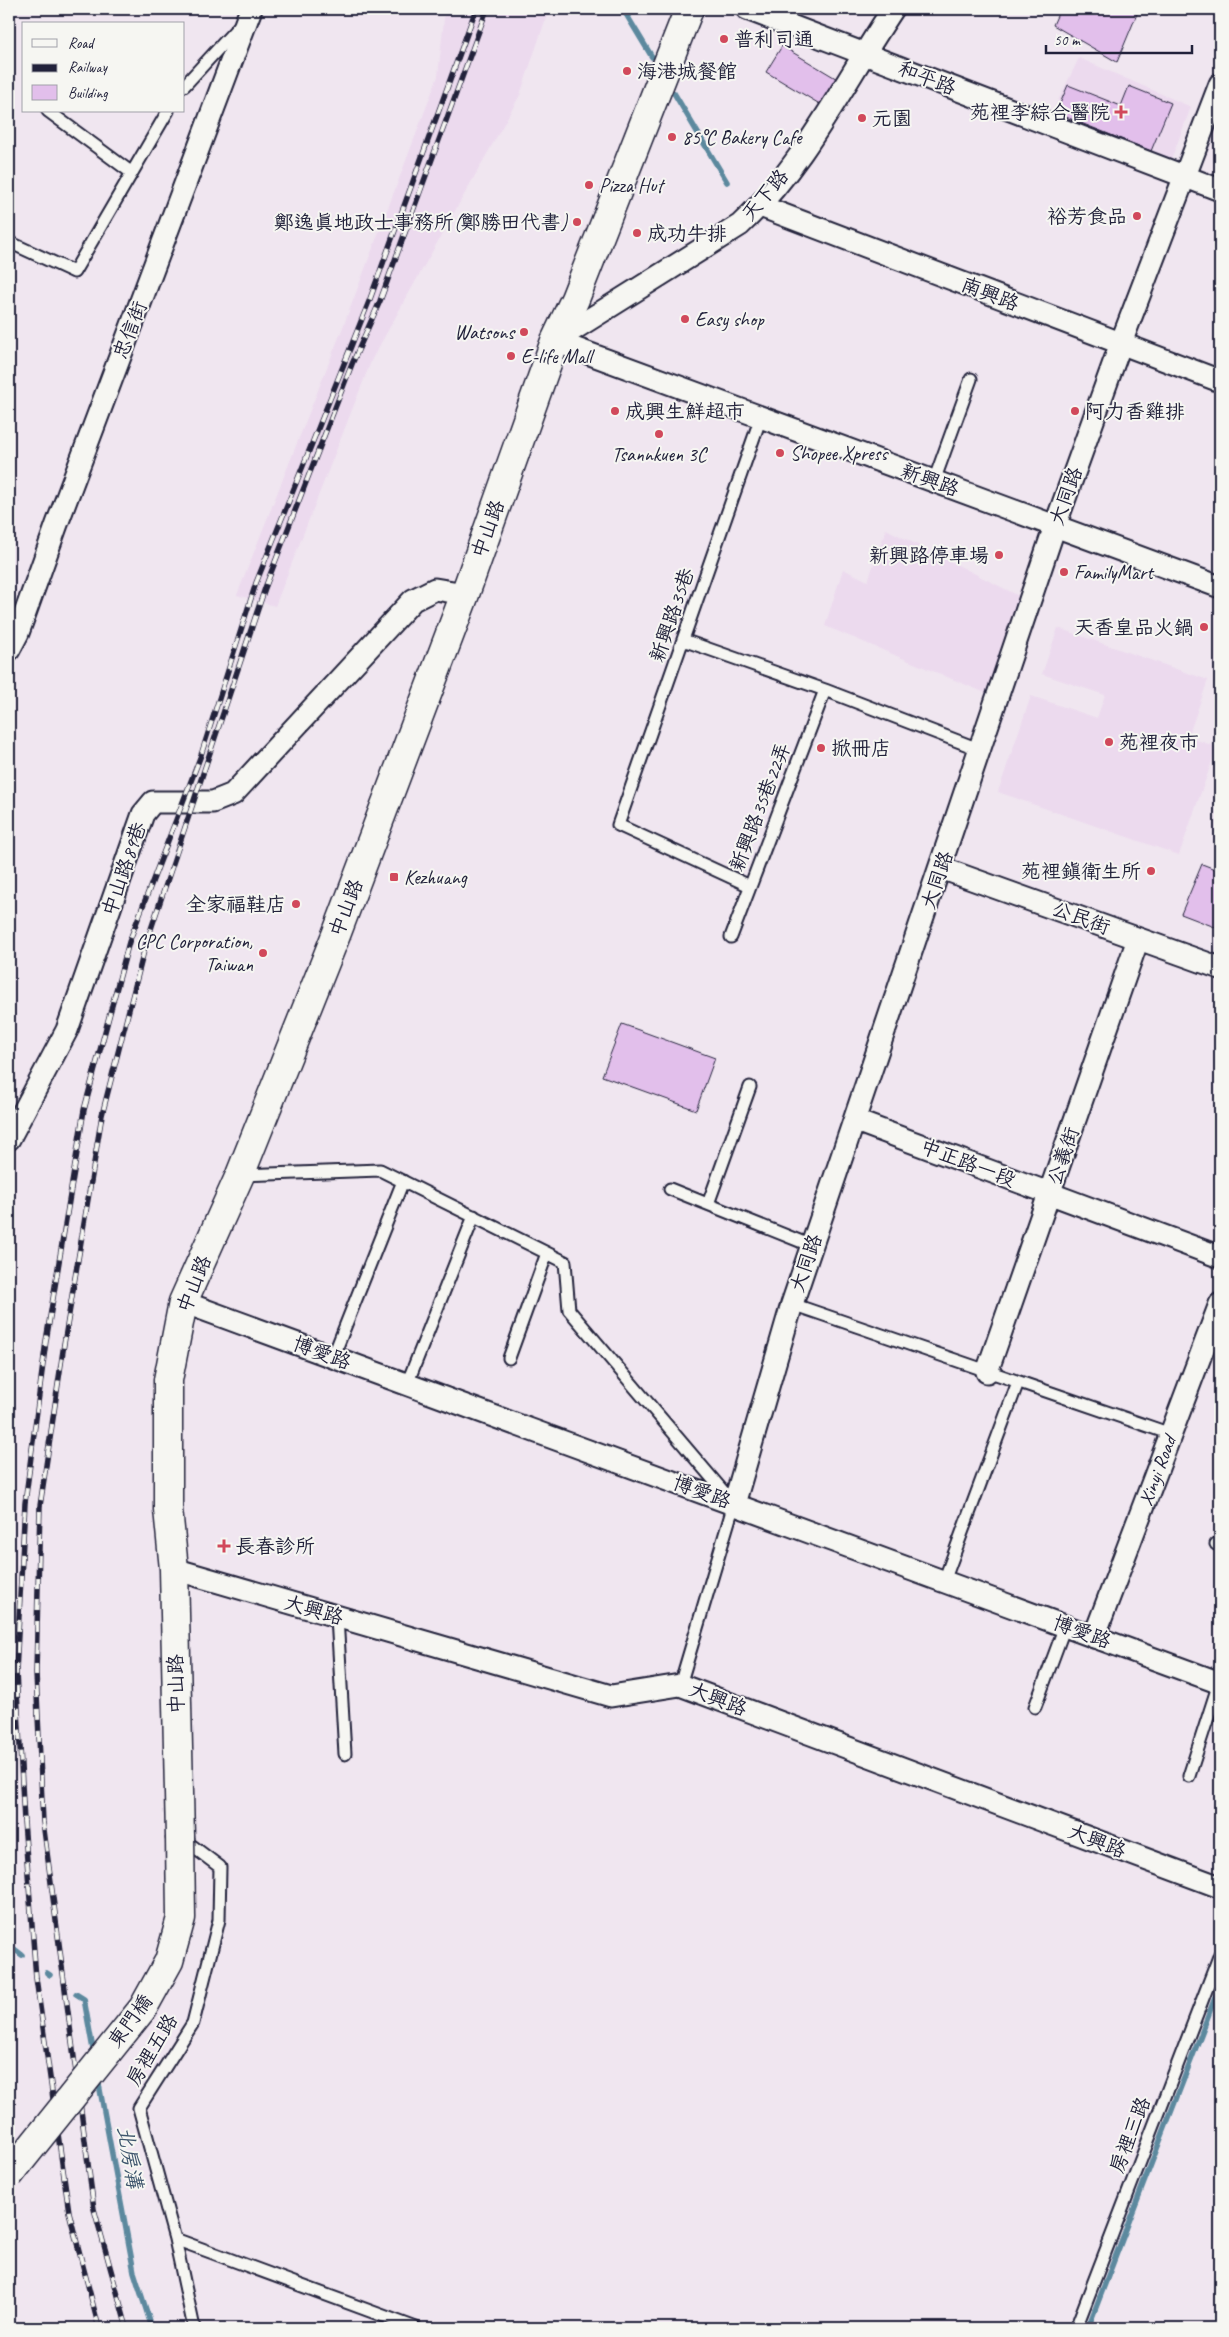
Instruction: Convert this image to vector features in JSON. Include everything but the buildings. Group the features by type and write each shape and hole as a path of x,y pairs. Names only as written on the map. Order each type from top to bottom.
{"street":[{"name":"中山路","path":"180,1837 174,1569 168,1509 168,1380 183,1302 240,1175 336,935 465,594 555,341 576,299 689,9"},
{"name":"和平路","path":"746,9 1220,190"},
{"name":"天下路","path":"555,341 740,225 760,206 832,110 863,54 893,9"},
{"name":"忠信街","path":"9,650 18,633 57,524 250,12"},
{"name":"大同路","path":"734,1504 792,1304 856,1121 1055,526 1121,343 1220,84"},
{"name":"南興路","path":"760,206 1220,381"},
{"name":"新興路","path":"555,341 1220,587"},
{"name":"中山路89巷","path":"9,1140 68,1030 143,814 153,802 213,802 233,794 413,600 435,588 465,594"},
{"name":"公民街","path":"941,868 1220,968"},
{"name":"公義街","path":"987,1372 1138,939"},
{"name":"中正路一段","path":"856,1121 1220,1258"},
{"name":"博愛路","path":"183,1302 1220,1683"},
{"name":"Xinyi Road","path":"1094,1637 1220,1304"},
{"name":"大興路","path":"174,1569 611,1696 680,1685 1220,1887"},
{"name":"東門橋","path":"9,2175 143,2008 169,1961 181,1918 180,1837"}],"lane":[{"path":"185,85 250,12"},
{"path":"49,112 132,173"},
{"path":"9,242 74,272 167,112"},
{"path":"934,481 971,379"},
{"name":"新興路35巷","path":"750,886 618,825 761,417"},
{"path":"683,640 825,690 981,750"},
{"name":"新興路35巷22弄","path":"731,937 825,690"},
{"path":"708,1204 750,1087"},
{"path":"240,1175 380,1170 565,1262 569,1310 734,1504"},
{"path":"333,1357 403,1181"},
{"path":"670,1189 812,1246"},
{"path":"407,1384 474,1216"},
{"path":"509,1358 547,1253"},
{"path":"792,1304 1171,1434"},
{"path":"944,1581 1018,1382"},
{"name":"大同路","path":"680,1685 734,1504"},
{"path":"338,1617 346,1754"},
{"path":"1036,1707 1065,1626"},
{"path":"1189,1776 1220,1683"},
{"name":"房裡五路","path":"180,1837 220,1867 218,1920 193,2023 139,2108 176,2239 194,2328"},
{"name":"房裡三路","path":"1076,2328 1220,1954"},
{"path":"176,2239 416,2328"}],"shaded area":[{"path":"445,9 549,9 520,95 372,359 275,606 237,595 343,327 438,76"},
{"name":"苑裡李綜合醫院","path":"1079,58 1191,107 1171,160 1050,117"},
{"path":"886,529 1021,597 988,694 825,626 843,569 868,581"},
{"name":"苑裡夜市","path":"1058,628 1208,680 1188,737 1217,747 1179,855 998,792 1031,696 1097,718 1105,695 1042,674"}],"waterway":[{"path":"623,9 652,57"},
{"path":"674,93 727,182"},
{"name":"北房溝","path":"9,1945 22,1955"},
{"path":"1088,2328 1220,1985"},
{"name":"北房溝","path":"76,1994 84,1999 94,2055"},
{"name":"北房溝","path":"98,2079 134,2272 152,2328"}],"railway":[{"path":"99,2328 69,2212 36,1978 24,1821 16,1672 25,1503 46,1341 84,1110 129,942 201,755 256,583 370,299 476,9"},
{"path":"127,2328 94,2209 43,1822 36,1673 40,1506 64,1344 102,1115 145,947 265,588 352,364 380,301 487,9"}],"place":[{"name":"普利司通","path":"724,39"},
{"name":"海港城餐館","path":"627,71"},
{"name":"苑裡李綜合醫院","path":"1121,112"},
{"name":"元園","path":"862,118"},
{"name":"85°C Bakery Cafe","path":"672,137"},
{"name":"Pizza Hut","path":"589,185"},
{"name":"裕芳食品","path":"1137,216"},
{"name":"鄭逸真地政士事務所(鄭勝田代書)","path":"577,222"},
{"name":"成功牛排","path":"637,233"},
{"name":"Easy shop","path":"685,319"},
{"name":"Watsons","path":"524,332"},
{"name":"E-life Mall","path":"511,356"},
{"name":"成興生鮮超市","path":"615,411"},
{"name":"阿力香雞排","path":"1075,411"},
{"name":"Tsannkuen 3C","path":"659,434"},
{"name":"Shopee Xpress","path":"780,453"},
{"name":"新興路停車場","path":"999,555"},
{"name":"FamilyMart","path":"1064,572"},
{"name":"天香皇品火鍋","path":"1204,627"},
{"name":"苑裡夜市","path":"1109,742"},
{"name":"掀冊店","path":"821,748"},
{"name":"苑裡鎮衛生所","path":"1151,871"},
{"name":"Kezhuang","path":"394,877"},
{"name":"全家福鞋店","path":"296,904"},
{"name":"CPC Corporation, Taiwan","path":"263,953"},
{"name":"長春診所","path":"224,1546"}]}
